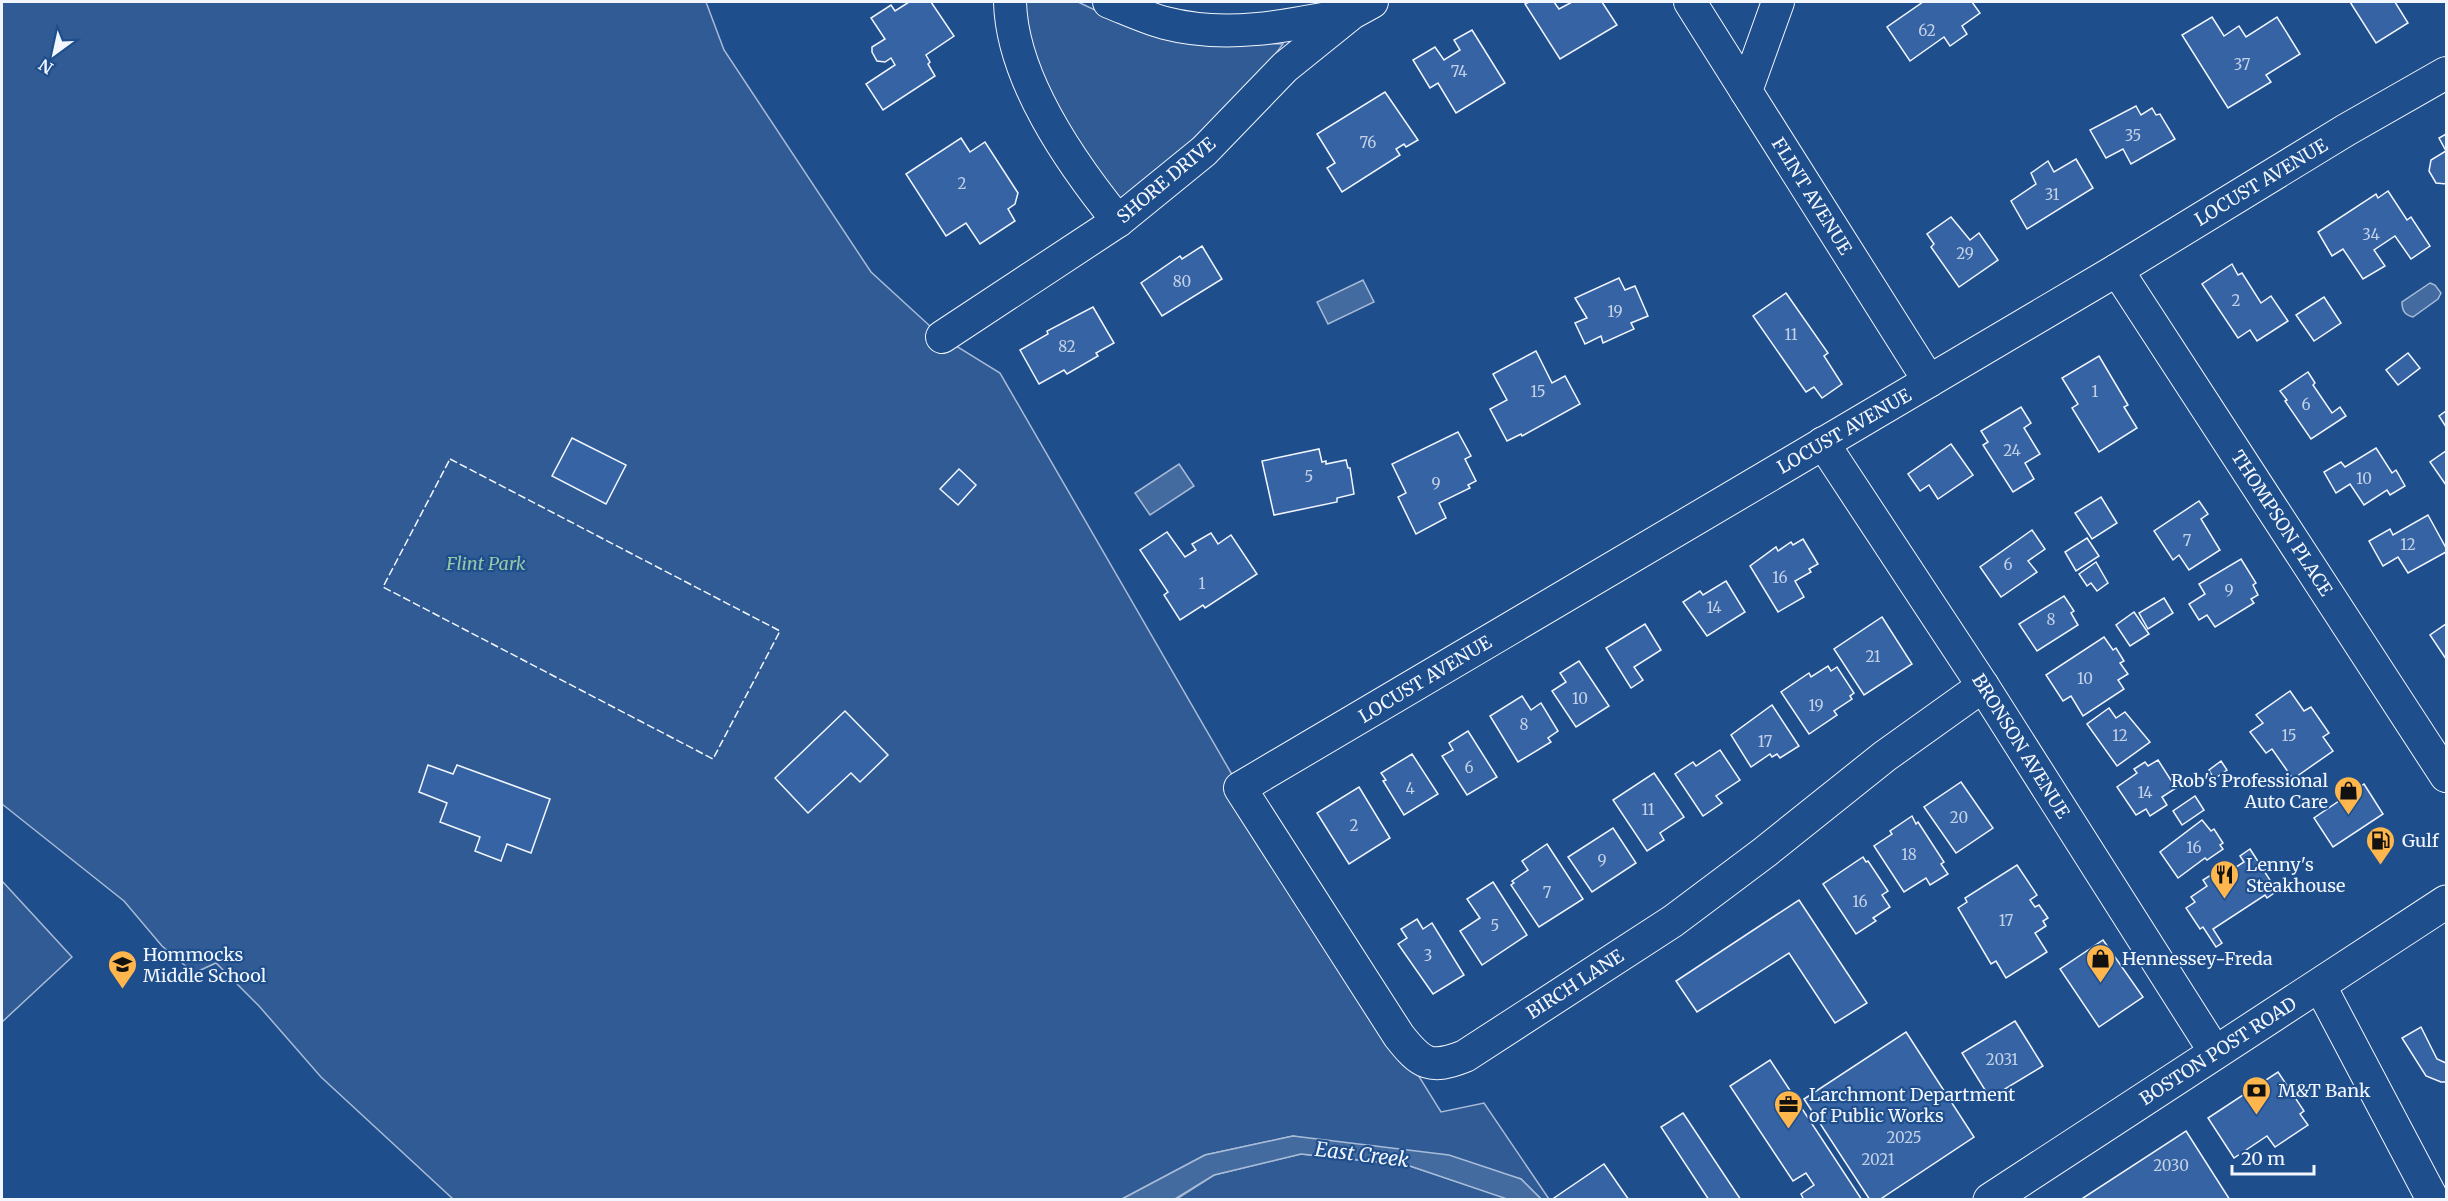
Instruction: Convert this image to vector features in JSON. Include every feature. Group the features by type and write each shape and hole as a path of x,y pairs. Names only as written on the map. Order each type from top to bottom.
{"main road":[{"name":"BOSTON POST ROAD","path":"1990,1200 2446,902"}],"street":[{"path":"1010,2 1010,16 1023,64 1045,115 1095,193 1118,221"},
{"path":"1109,2 1166,23 1216,30 1278,28 1362,7"},
{"name":"FLINT AVENUE","path":"1690,2 1929,381"},
{"path":"1746,91 1779,2"},
{"name":"SHORE DRIVE","path":"942,337 1118,221 1204,151 1285,67 1362,7"},
{"name":"LOCUST AVENUE","path":"1240,788 2117,270 2346,130 2446,73"},
{"name":"THOMPSON PLACE","path":"2117,270 2446,776"},
{"name":"BRONSON AVENUE","path":"1823,443 1983,686 2215,1052"},
{"name":"BIRCH LANE","path":"1240,788 1399,1036 1415,1057 1433,1065 1444,1064 1465,1056 1673,921 1886,756 1983,686"},
{"path":"2320,986 2433,1200"}],"green space":[{"name":"Flint Park","path":"2,2 706,2 724,50 871,272 943,338 1000,373 1238,785 1441,1112 1484,1103 1549,1199 1541,1199 1521,1179 1494,1172 1293,1136 1205,1155 1122,1199 453,1199 321,1077 259,1006 216,963 194,973 162,946 124,901 2,804"},
{"path":"1016,2 1078,2 1127,25 1212,41 1283,44 1252,85 1131,196 1118,200 1038,89"},
{"path":"2,881 72,957 2,1022"},
{"path":"1301,1154 1407,1165 1509,1199 1175,1200 1214,1175"}],"water":[{"path":"1363,280 1374,302 1328,324 1317,302"},
{"path":"2430,283 2435,285 2441,293 2438,299 2413,317 2406,314 2402,302"},
{"path":"1179,464 1194,486 1150,515 1135,493"},
{"name":"East Creek","path":"1293,1136 1449,1155 1521,1179 1541,1199 1507,1199 1407,1165 1301,1154 1214,1175 1175,1199 1122,1199 1205,1155"}],"building":[{"path":"909,2 931,2 954,36 926,55 935,76 883,110 866,84 895,65 891,58 885,62 877,61 872,52 872,47 885,39 871,18 891,5 895,11"},
{"path":"1554,2 1559,9 1572,2 1602,2 1617,25 1560,59 1525,4"},
{"path":"1923,2 1972,2 1980,13 1962,26 1967,34 1950,46 1944,37 1910,61 1887,27"},
{"path":"2350,2 2395,2 2408,23 2376,43"},
{"path":"2212,17 2224,36 2239,26 2246,37 2277,17 2300,54 2266,75 2271,82 2228,108 2182,35"},
{"path":"1472,30 1505,83 1456,113 1438,83 1430,88 1413,60 1435,47 1444,60 1460,50 1454,40"},
{"path":"1385,92 1418,140 1406,147 1404,144 1396,149 1400,155 1342,192 1327,168 1335,163 1317,134"},
{"path":"2136,106 2141,115 2152,108 2156,115 2160,114 2175,139 2131,164 2123,149 2106,158 2090,130"},
{"path":"2446,134 2446,151 2439,138"},
{"path":"961,138 970,152 985,142 1018,193 1015,204 1008,209 1015,221 980,244 966,223 946,236 906,174"},
{"path":"2446,151 2446,184 2436,183 2429,171 2431,160"},
{"path":"2076,159 2093,188 2027,229 2011,201 2036,184 2031,173 2048,161 2054,172"},
{"path":"2388,191 2407,220 2411,217 2430,246 2411,259 2395,236 2374,250 2385,266 2363,279 2343,249 2332,256 2318,232 2376,194 2378,198"},
{"path":"1951,217 1970,240 1979,233 1998,260 1959,287 1931,247 1934,244 1927,234"},
{"path":"1202,246 1222,279 1162,316 1141,283 1180,256 1182,259"},
{"path":"2232,264 2238,275 2242,273 2261,303 2271,296 2288,321 2257,341 2250,330 2238,338 2202,284"},
{"path":"1619,278 1625,290 1635,286 1648,316 1631,323 1634,329 1603,343 1601,336 1585,344 1575,323 1587,318 1575,298"},
{"path":"1786,293 1828,353 1824,356 1842,384 1822,398 1814,387 1806,392 1753,316"},
{"path":"2324,297 2341,323 2314,341 2296,315"},
{"path":"1093,307 1114,343 1096,353 1098,356 1067,374 1064,370 1039,384 1020,350 1048,334 1047,331"},
{"path":"1536,351 1552,383 1565,376 1580,404 1522,436 1521,434 1507,441 1490,409 1507,400 1493,374"},
{"path":"2408,353 2420,368 2398,385 2386,370"},
{"path":"2099,356 2128,405 2124,407 2137,428 2099,452 2072,408 2078,404 2062,378"},
{"path":"2308,372 2315,383 2313,385 2332,413 2340,407 2346,416 2311,439 2280,391"},
{"path":"2021,407 2031,423 2024,428 2040,454 2025,463 2034,479 2013,492 1983,445 1988,442 1981,431"},
{"path":"2446,411 2446,427 2439,416"},
{"path":"1458,432 1471,456 1465,459 1476,481 1468,485 1470,488 1439,503 1446,518 1416,534 1398,497 1406,493 1392,464"},
{"path":"572,438 626,465 606,504 552,476"},
{"path":"1951,444 1973,475 1938,499 1929,485 1920,491 1908,474"},
{"path":"2376,448 2392,473 2396,470 2405,486 2390,495 2387,490 2364,505 2350,484 2336,493 2324,472 2341,462 2345,467"},
{"path":"1319,449 1322,462 1326,461 1326,464 1346,460 1350,468 1354,494 1337,498 1337,502 1274,515 1262,461"},
{"path":"2446,451 2446,485 2430,462"},
{"path":"959,469 976,485 958,505 940,489"},
{"path":"2101,497 2117,523 2092,539 2075,513"},
{"path":"2199,501 2208,514 2201,519 2220,550 2189,570 2179,555 2173,560 2154,531"},
{"path":"2428,515 2446,552 2408,573 2398,557 2383,566 2369,541 2390,529 2393,535"},
{"path":"2032,530 2045,549 2028,561 2037,572 2001,597 1980,567"},
{"path":"1167,532 1185,557 1196,550 1192,544 1211,533 1218,544 1231,535 1257,574 1205,608 1203,605 1180,620 1164,595 1168,592 1140,550"},
{"path":"2087,538 2099,556 2076,571 2065,552"},
{"path":"1803,539 1818,564 1809,569 1811,572 1795,581 1804,597 1778,612 1750,566 1776,547 1778,551 1791,542 1793,545"},
{"path":"2241,559 2256,583 2253,585 2258,595 2251,599 2254,603 2215,627 2207,615 2199,620 2189,604 2205,594 2199,584"},
{"path":"2096,562 2108,583 2097,591 2091,583 2087,586 2079,574"},
{"path":"1726,581 1745,612 1707,636 1683,602 1700,591 1703,595"},
{"path":"2064,596 2074,611 2071,613 2078,625 2037,651 2019,624"},
{"path":"2164,598 2173,613 2148,629 2139,613"},
{"path":"2134,612 2149,634 2130,646 2116,625"},
{"path":"1882,617 1912,664 1864,695 1834,649"},
{"path":"1645,624 1661,650 1634,667 1643,680 1631,688 1606,648"},
{"path":"2446,624 2446,659 2430,635"},
{"path":"2104,637 2113,650 2116,648 2124,661 2120,663 2128,674 2118,680 2124,689 2083,716 2071,696 2063,701 2046,675"},
{"path":"1579,661 1609,706 1576,727 1552,691 1566,682 1560,673"},
{"path":"1828,666 1831,671 1837,667 1854,693 1850,696 1852,699 1834,711 1837,715 1809,734 1781,692 1809,673 1811,677"},
{"path":"2290,691 2304,711 2311,707 2329,733 2323,737 2333,751 2293,779 2272,749 2266,753 2250,732 2263,723 2256,715"},
{"path":"1522,696 1531,710 1541,703 1558,731 1548,738 1551,742 1518,762 1490,716"},
{"path":"1772,705 1799,746 1780,758 1777,754 1772,757 1770,754 1751,767 1731,735"},
{"path":"2109,708 2116,718 2125,712 2150,742 2117,766 2087,724"},
{"path":"845,711 888,755 860,782 851,773 808,813 775,778"},
{"path":"1468,731 1497,777 1467,795 1442,756 1453,750 1449,743"},
{"path":"1720,750 1740,780 1716,796 1722,803 1703,816 1675,774 1693,762 1696,766"},
{"path":"1412,754 1438,794 1404,815 1383,781 1386,780 1381,773"},
{"path":"2158,760 2176,788 2162,797 2167,805 2150,816 2146,809 2136,815 2117,787 2137,773 2134,769 2145,762 2148,766"},
{"path":"2221,761 2227,770 2214,779 2209,770"},
{"path":"428,765 453,774 457,765 550,799 531,853 507,844 501,861 475,851 480,837 440,822 447,803 419,792"},
{"path":"1654,773 1684,817 1660,833 1664,840 1647,851 1613,800"},
{"path":"1961,782 1993,828 1956,853 1924,807"},
{"name":"Rob's Professional Auto Care","path":"2364,784 2383,814 2333,847 2314,818"},
{"path":"1359,787 1390,838 1349,864 1317,813"},
{"path":"2195,796 2204,810 2182,825 2173,811"},
{"path":"1912,816 1944,862 1941,864 1948,874 1930,885 1926,878 1904,892 1874,846 1892,834 1890,831"},
{"path":"2202,820 2211,831 2214,829 2223,843 2220,845 2223,849 2207,860 2205,858 2178,878 2160,852"},
{"path":"1613,828 1636,863 1592,892 1568,857"},
{"path":"1547,844 1583,899 1539,927 1511,885 1514,883 1512,881 1528,870 1522,861"},
{"name":"Lenny's Steakhouse","path":"2250,849 2277,891 2267,898 2265,895 2213,929 2222,943 2216,947 2203,927 2200,929 2186,908 2195,902 2191,897 2207,886 2203,880 2227,865 2230,871 2244,862 2240,856"},
{"path":"1863,857 1888,891 1882,895 1890,907 1873,918 1876,921 1856,934 1823,884"},
{"path":"2017,865 2037,895 2030,900 2035,907 2039,905 2048,918 2043,921 2046,926 2035,933 2047,952 2006,978 1996,961 1991,964 1958,908 1967,902 1965,898"},
{"path":"1493,882 1527,935 1482,965 1460,931 1480,918 1467,899"},
{"path":"1799,900 1867,1003 1835,1023 1789,953 1697,1012 1676,981"},
{"path":"1417,919 1423,929 1432,923 1464,975 1433,994 1398,944 1407,938 1401,929"},
{"name":"Hennessey-Freda","path":"2103,940 2143,997 2099,1027 2060,969"},
{"path":"2015,1021 2043,1066 1990,1098 1962,1053"},
{"path":"2421,1027 2437,1059 2446,1063 2446,1082 2426,1076 2402,1038"},
{"path":"1906,1032 1974,1137 1879,1200 1870,1200 1804,1099"},
{"name":"Larchmont Department of Public Works","path":"1770,1060 1862,1200 1804,1200 1801,1194 1814,1185 1806,1173 1793,1181 1730,1086"},
{"name":"M&T Bank","path":"2278,1072 2304,1111 2300,1114 2308,1125 2275,1147 2267,1136 2234,1158 2208,1118"},
{"path":"1683,1113 1741,1200 1709,1200 1661,1127"},
{"path":"2186,1131 2230,1200 2084,1200 2083,1198"},
{"path":"1604,1164 1629,1200 1555,1200 1554,1198"}],"fence":[{"path":"450,459 780,631 713,759 383,587 450,459"}],"place":[{"name":"Rob's Professional Auto Care","path":"2349,816"},
{"name":"Gulf","path":"2381,866"},
{"name":"Lenny's Steakhouse","path":"2225,900"},
{"name":"Hennessey-Freda","path":"2101,984"},
{"name":"Hommocks Middle School","path":"122,990"},
{"name":"M&T Bank","path":"2257,1116"},
{"name":"Larchmont Department of Public Works","path":"1788,1130"}]}
